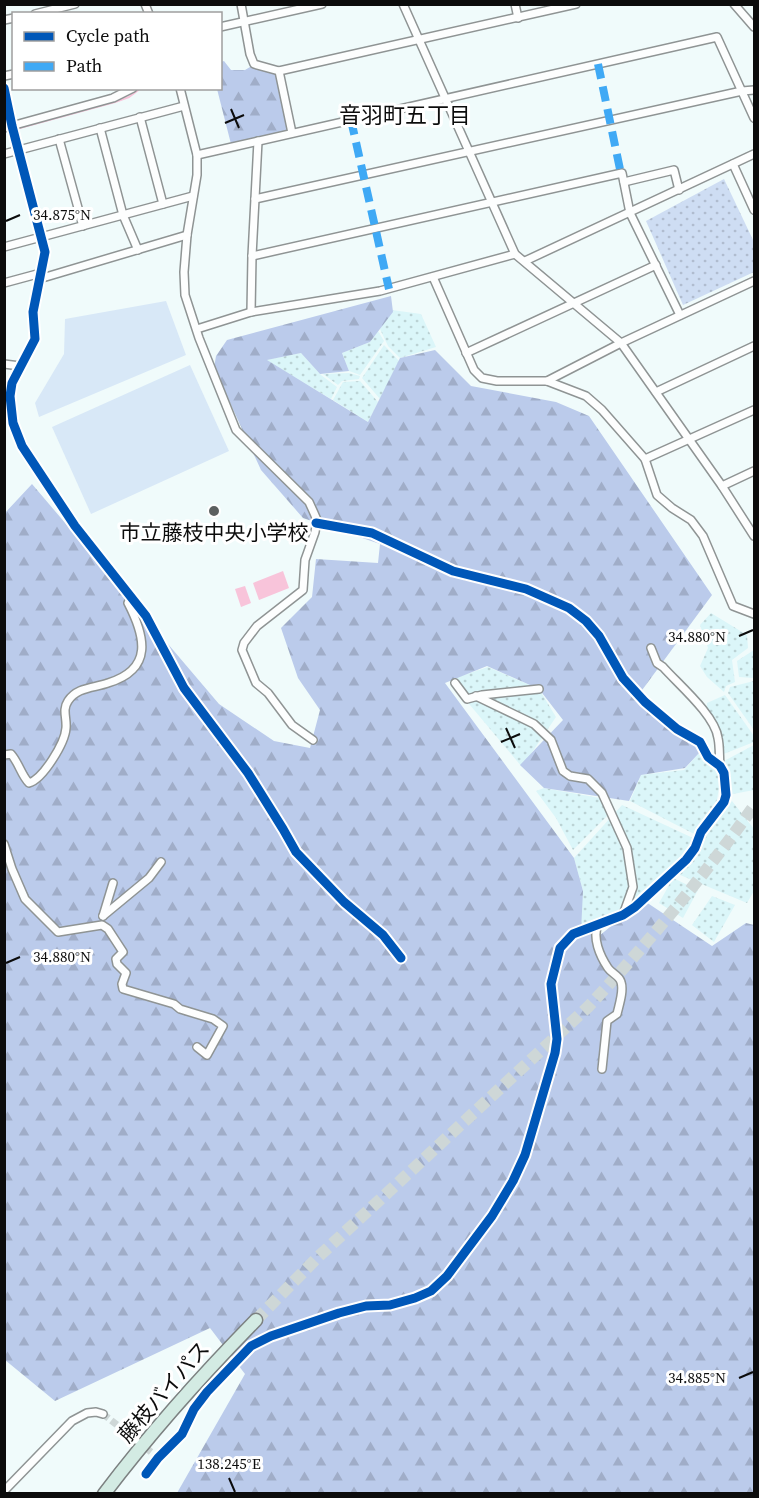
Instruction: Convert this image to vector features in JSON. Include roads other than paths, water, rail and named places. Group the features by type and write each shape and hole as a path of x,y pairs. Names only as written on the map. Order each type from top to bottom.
{"highway":[{"name":"藤枝バイパス","path":"104,1494 137,1451 195,1384 256,1320"}],"street":[{"path":"43,12 75,4"},
{"path":"241,4 254,64 279,71 576,4"},
{"path":"222,26 322,4"},
{"path":"403,4 515,254 621,343 754,534"},
{"path":"515,4 518,18"},
{"path":"734,4 754,27"},
{"path":"197,155 717,37 754,118"},
{"path":"279,71 292,133"},
{"path":"4,88 8,127 19,150 45,252 33,312 35,339 12,383 10,407 13,423 22,446 75,526 153,627 184,688 248,772 296,852 344,902 383,935 401,958"},
{"path":"8,127 113,98 128,90"},
{"path":"180,90 197,155 197,175 187,235 185,295 236,430 309,502 316,523 312,545 305,560 303,590 257,626 243,643 242,650 256,683 268,693 292,725 313,740"},
{"path":"255,199 470,150 754,90"},
{"path":"4,154 184,106"},
{"path":"140,117 163,204"},
{"path":"100,128 123,215 138,250"},
{"path":"59,139 83,226"},
{"path":"251,312 258,141"},
{"path":"525,261 754,154"},
{"path":"733,164 754,210"},
{"path":"624,182 674,170 679,190"},
{"path":"252,256 622,173 630,213 680,315"},
{"path":"4,248 193,196"},
{"path":"4,283 40,276 187,235"},
{"path":"197,329 251,312 380,291 515,254"},
{"path":"466,353 656,265"},
{"path":"433,277 474,370 482,378 497,381 547,381 586,396 602,410 645,459 657,495 691,520 703,536 733,606 754,614"},
{"path":"547,381 621,343 754,281"},
{"path":"656,392 754,346"},
{"path":"4,364 20,366"},
{"path":"645,459 754,410"},
{"path":"722,486 754,471"},
{"path":"146,1474 182,1434 194,1409 207,1392 251,1346 271,1336 339,1313 366,1306 390,1305 415,1298 431,1290 447,1276 492,1216 513,1181 525,1155 555,1053 557,1039 551,984 560,948 573,934 623,915 636,907 686,860 695,848 700,832 724,802 724,773 720,766 708,757 700,742 677,729 645,702 623,678 599,636 586,621 569,608 526,589 453,571 372,533 316,523"},
{"path":"4,755 11,754 26,780 29,783 34,782 50,762 62,741 66,729 64,710 67,702 83,689 118,680 134,669 141,660 143,648 142,635 128,603 131,597"},
{"path":"651,648 657,663 704,712 714,727 718,737 720,766"},
{"path":"455,683 467,699 539,688"},
{"path":"476,696 539,728 551,740 563,771 570,776 588,779 603,793 627,848 633,887 623,915"},
{"path":"4,844 25,899 58,932 102,925 108,929 123,952 116,959 117,964 126,973 122,984 123,989 165,1001 180,1009 199,1013 223,1026 207,1055 197,1047"},
{"path":"104,916 149,878 161,862"},
{"path":"102,925 113,883"},
{"path":"598,924 594,932 597,944 609,969 620,977 622,984 617,1014 607,1022 602,1069"},
{"path":"4,1491 72,1421 87,1413 103,1414"},
{"path":"125,1431 135,1440"},
{"path":"151,1452 158,1458"}],"waterway":[{"path":"16,129 115,102 129,97 138,90"}],"tunnel":[{"path":"256,1320 317,1258 589,1006 675,909 754,806"},
{"path":"103,1414 125,1431"},
{"path":"140,1443 151,1452"}],"place":[{"name":"市立藤枝中央小学校","path":"214,511"}],"district":[{"name":"音羽町五丁目","path":"405,115"}]}
